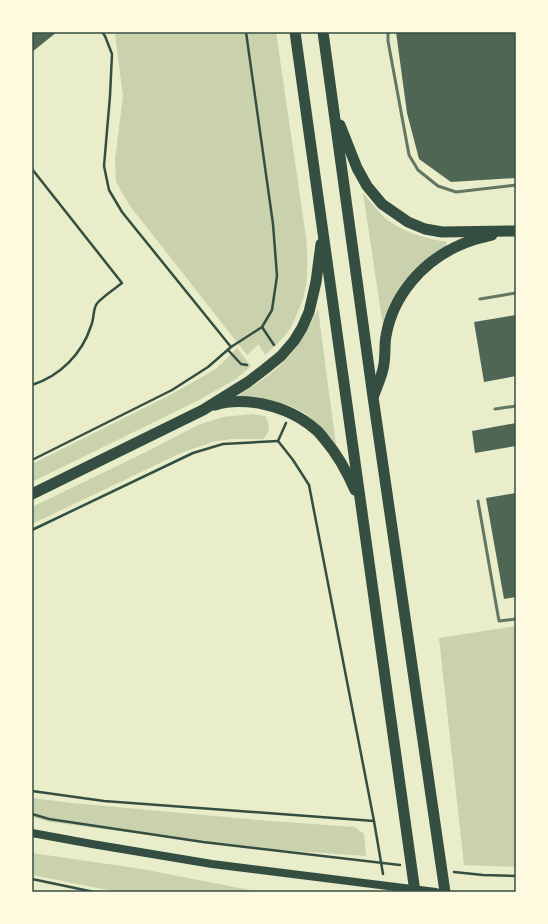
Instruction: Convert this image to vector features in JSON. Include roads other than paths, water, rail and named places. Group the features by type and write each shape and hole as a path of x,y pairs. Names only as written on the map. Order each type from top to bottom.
{"highway":[{"path":"295,32 415,892"},
{"path":"323,32 373,397 444,892"},
{"path":"334,112 357,168 367,186 382,204 408,222 425,229 442,232 516,231"},
{"path":"203,410 266,369 281,356 294,341 309,312 316,282 323,230"},
{"path":"373,397 383,368 386,335 393,312 410,282 426,266 460,244 504,231"},
{"path":"32,494 203,410 220,403 254,402 276,407 297,416 316,429 332,448 345,469 356,491 362,514"}],"main road":[{"path":"32,833 99,846 212,864 436,892"}],"lane":[{"path":"388,32 388,41 409,155 418,170 438,186 456,192 516,185"},
{"path":"480,299 516,293"},
{"path":"495,409 516,406"},
{"path":"478,501 499,621 516,619"}]}
